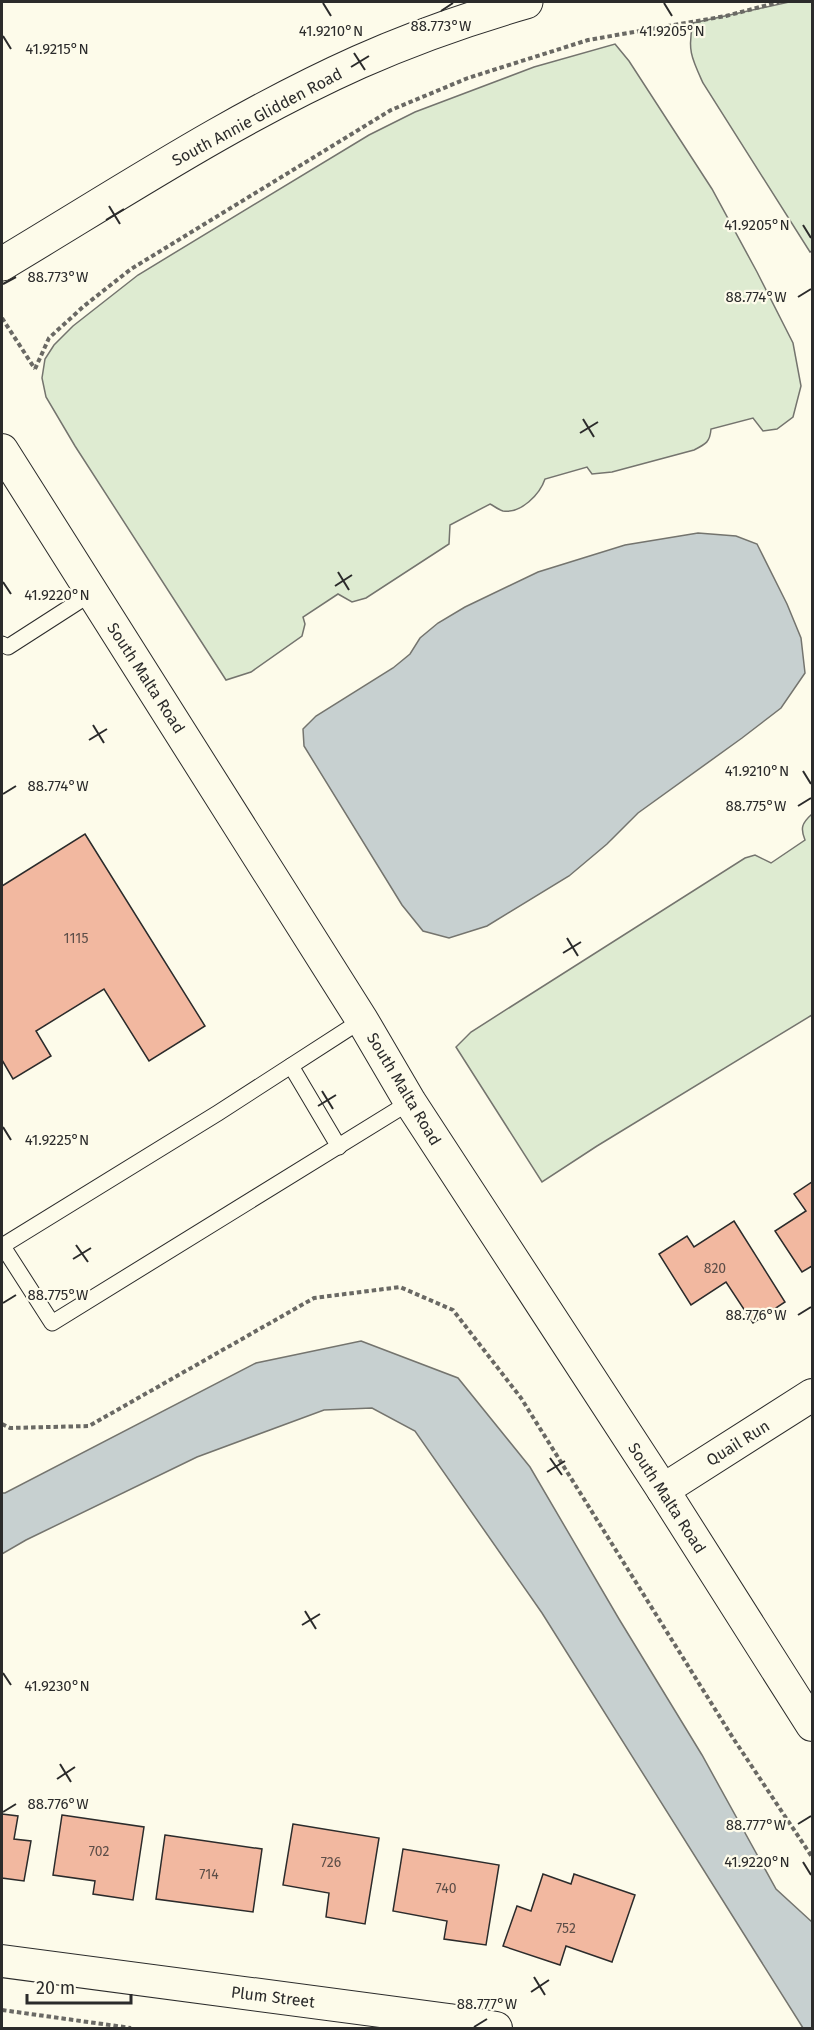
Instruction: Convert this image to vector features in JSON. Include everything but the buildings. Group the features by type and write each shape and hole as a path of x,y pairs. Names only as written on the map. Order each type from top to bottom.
{"main road":[{"name":"South Annie Glidden Road","path":"2,264 257,113 360,62 474,17 526,2"}],"street":[{"name":"South Malta Road","path":"2,450 362,1020 410,1102 813,1725"},
{"name":"Quail Run","path":"663,1490 813,1395"},
{"name":"Plum Street","path":"2,1961 484,2026"}],"lane":[{"path":"2,644 8,647 92,593"},
{"path":"362,1020 2,1245 52,1323 410,1102"},
{"path":"291,1066 339,1147"}],"path":[{"path":"2,318 35,369 49,338 84,306 131,269 391,110 468,78 588,40 726,16 779,2"},
{"path":"2,1424 10,1428 89,1426 314,1298 400,1287 453,1310 521,1398 733,1738 813,1857"},
{"path":"2,2010 130,2028"}],"green space":[{"path":"789,2 812,2 812,251 810,252 703,83 693,61 691,48 693,23"},
{"path":"615,44 629,61 712,189 793,343 801,386 793,417 777,429 763,431 753,418 711,429 707,442 694,450 612,472 592,474 587,467 545,479 539,491 529,502 510,511 503,511 490,504 450,525 449,544 366,598 352,602 338,594 303,617 305,624 302,636 251,672 226,680 75,446 46,397 42,378 45,359 54,345 73,326 138,275 369,135 415,112 534,67"},
{"path":"812,814 812,1015 542,1182 456,1047 471,1032 745,858 755,855 771,863 805,840 803,826"}],"shaded area":[{"path":"698,533 736,536 757,544 787,604 801,638 805,673 781,708 638,813 607,844 569,876 487,926 449,938 423,931 402,905 304,746 303,729 316,716 393,668 410,654 420,638 438,623 465,607 538,572 625,545"},
{"path":"361,1341 458,1378 530,1467 702,1755 776,1889 812,1922 812,2028 803,2028 542,1613 415,1431 372,1408 324,1410 197,1457 26,1540 2,1554 2,1493 256,1363"}]}
